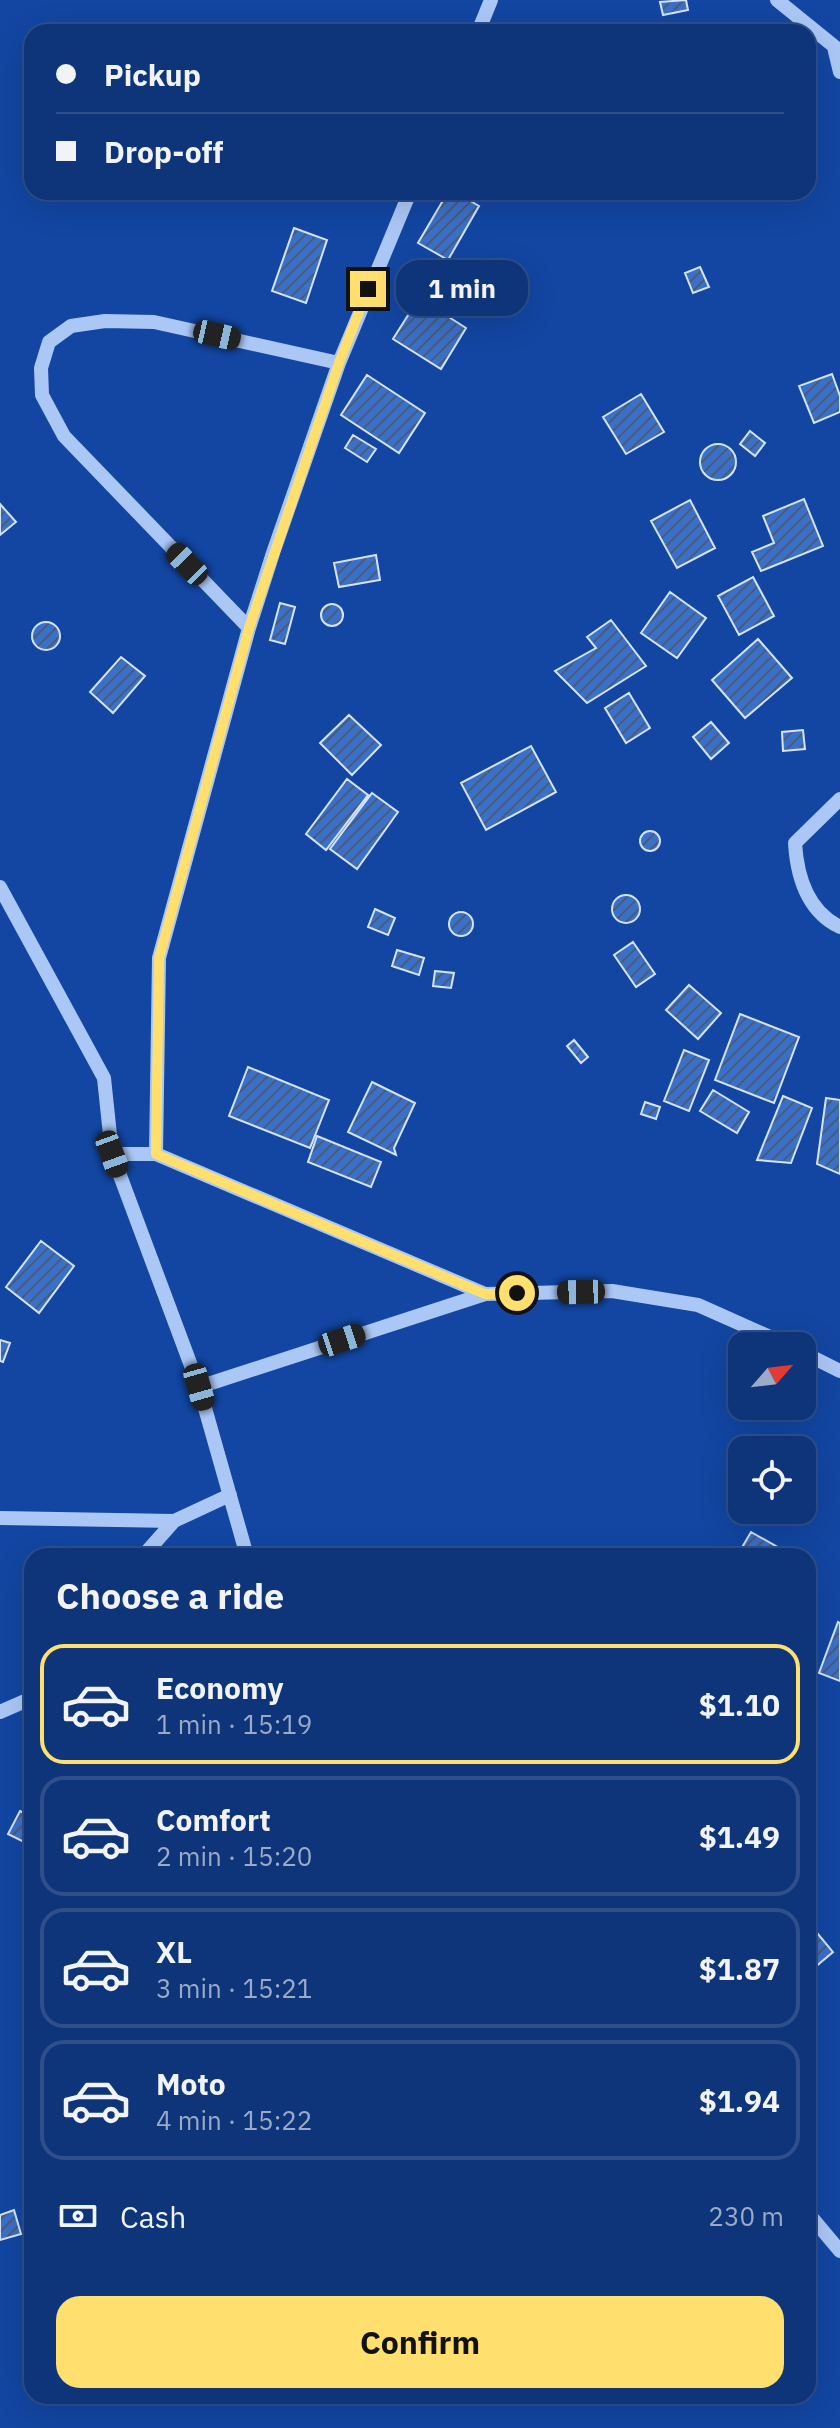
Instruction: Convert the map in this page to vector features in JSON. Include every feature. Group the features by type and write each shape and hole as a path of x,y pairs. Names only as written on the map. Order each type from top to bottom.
{"street":[{"path":"481,24 491,0"},
{"path":"777,0 806,24"},
{"path":"816,32 837,49 840,72"},
{"path":"156,1154 159,958 249,628 339,363 407,200"},
{"path":"249,628 64,436 42,395 41,368 49,342 71,326 105,321 154,322 339,363"},
{"path":"840,799 795,843 797,876 824,920 840,927"},
{"path":"0,887 104,1078 112,1154 199,1387 245,1548"},
{"path":"112,1154 156,1154 485,1294"},
{"path":"199,1387 485,1294 612,1291 698,1305 759,1332"},
{"path":"816,1359 840,1371"},
{"path":"150,1548 174,1521 230,1495"},
{"path":"0,1518 174,1521"},
{"path":"0,1712 24,1702"},
{"path":"816,2222 840,2251"}],"building":[{"path":"686,0 688,10 663,15 660,2"},
{"path":"443,200 469,200 479,206 448,260 418,243"},
{"path":"294,228 327,240 306,303 272,291"},
{"path":"700,267 709,287 693,293 685,273"},
{"path":"419,298 466,328 441,369 393,339"},
{"path":"832,374 840,396 840,412 814,423 799,386"},
{"path":"367,375 425,413 399,453 341,415"},
{"path":"641,394 664,432 626,454 603,417"},
{"path":"750,431 765,443 755,456 740,444"},
{"path":"353,435 376,449 367,462 345,448"},
{"path":"718,444 731,449 736,462 731,475 718,480 705,475 700,462 705,449"},
{"path":"804,499 823,546 761,571 752,552 774,543 763,516"},
{"path":"690,500 715,548 677,568 651,521"},
{"path":"0,504 16,522 0,535"},
{"path":"376,555 380,580 339,587 334,563"},
{"path":"753,577 774,616 739,635 718,596"},
{"path":"670,592 706,618 677,658 641,633"},
{"path":"280,603 295,607 285,644 270,640"},
{"path":"332,604 340,607 343,615 340,623 332,626 324,623 321,615 324,607"},
{"path":"611,620 646,666 587,703 555,671 596,648 587,637"},
{"path":"46,622 56,626 60,636 56,646 46,650 36,646 32,636 36,626"},
{"path":"758,639 792,678 745,718 712,680"},
{"path":"121,657 145,676 113,713 90,692"},
{"path":"629,693 650,728 626,743 605,708"},
{"path":"349,715 381,745 352,775 320,743"},
{"path":"711,722 729,743 711,759 693,737"},
{"path":"803,730 805,749 783,751 782,732"},
{"path":"531,746 556,792 486,830 461,783"},
{"path":"347,779 368,795 326,850 306,834"},
{"path":"372,793 398,812 357,869 330,849"},
{"path":"650,831 657,834 660,841 657,848 650,851 643,848 640,841 643,834"},
{"path":"626,895 636,899 640,909 636,919 626,923 616,919 612,909 616,899"},
{"path":"375,909 395,918 388,935 368,927"},
{"path":"461,912 472,919 473,924 466,935 461,936 450,929 449,924 456,913"},
{"path":"633,942 655,974 636,987 614,955"},
{"path":"397,950 424,958 419,975 392,966"},
{"path":"435,971 454,973 451,988 433,986"},
{"path":"689,985 721,1013 698,1039 666,1010"},
{"path":"740,1014 799,1037 774,1103 715,1080"},
{"path":"574,1040 588,1057 581,1063 567,1046"},
{"path":"684,1050 709,1060 689,1111 664,1101"},
{"path":"248,1067 329,1100 310,1148 229,1116"},
{"path":"372,1082 415,1103 394,1148 396,1155 348,1132"},
{"path":"713,1090 749,1112 737,1133 700,1111"},
{"path":"783,1096 812,1108 791,1163 757,1160"},
{"path":"826,1098 840,1100 840,1174 817,1164"},
{"path":"645,1102 660,1107 656,1119 641,1114"},
{"path":"317,1136 381,1162 371,1187 308,1162"},
{"path":"41,1241 74,1266 39,1313 6,1287"},
{"path":"0,1340 10,1343 3,1362 0,1361"},
{"path":"751,1532 779,1548 742,1548"},
{"path":"840,1623 840,1681 819,1673"},
{"path":"20,1811 24,1813 24,1842 8,1834"},
{"path":"816,1932 833,1952 816,1966"},
{"path":"14,2210 21,2234 0,2240 0,2215"}],"route":[{"path":"368,289 339,363 249,628 159,958 156,1154 485,1294 517,1293"}]}
